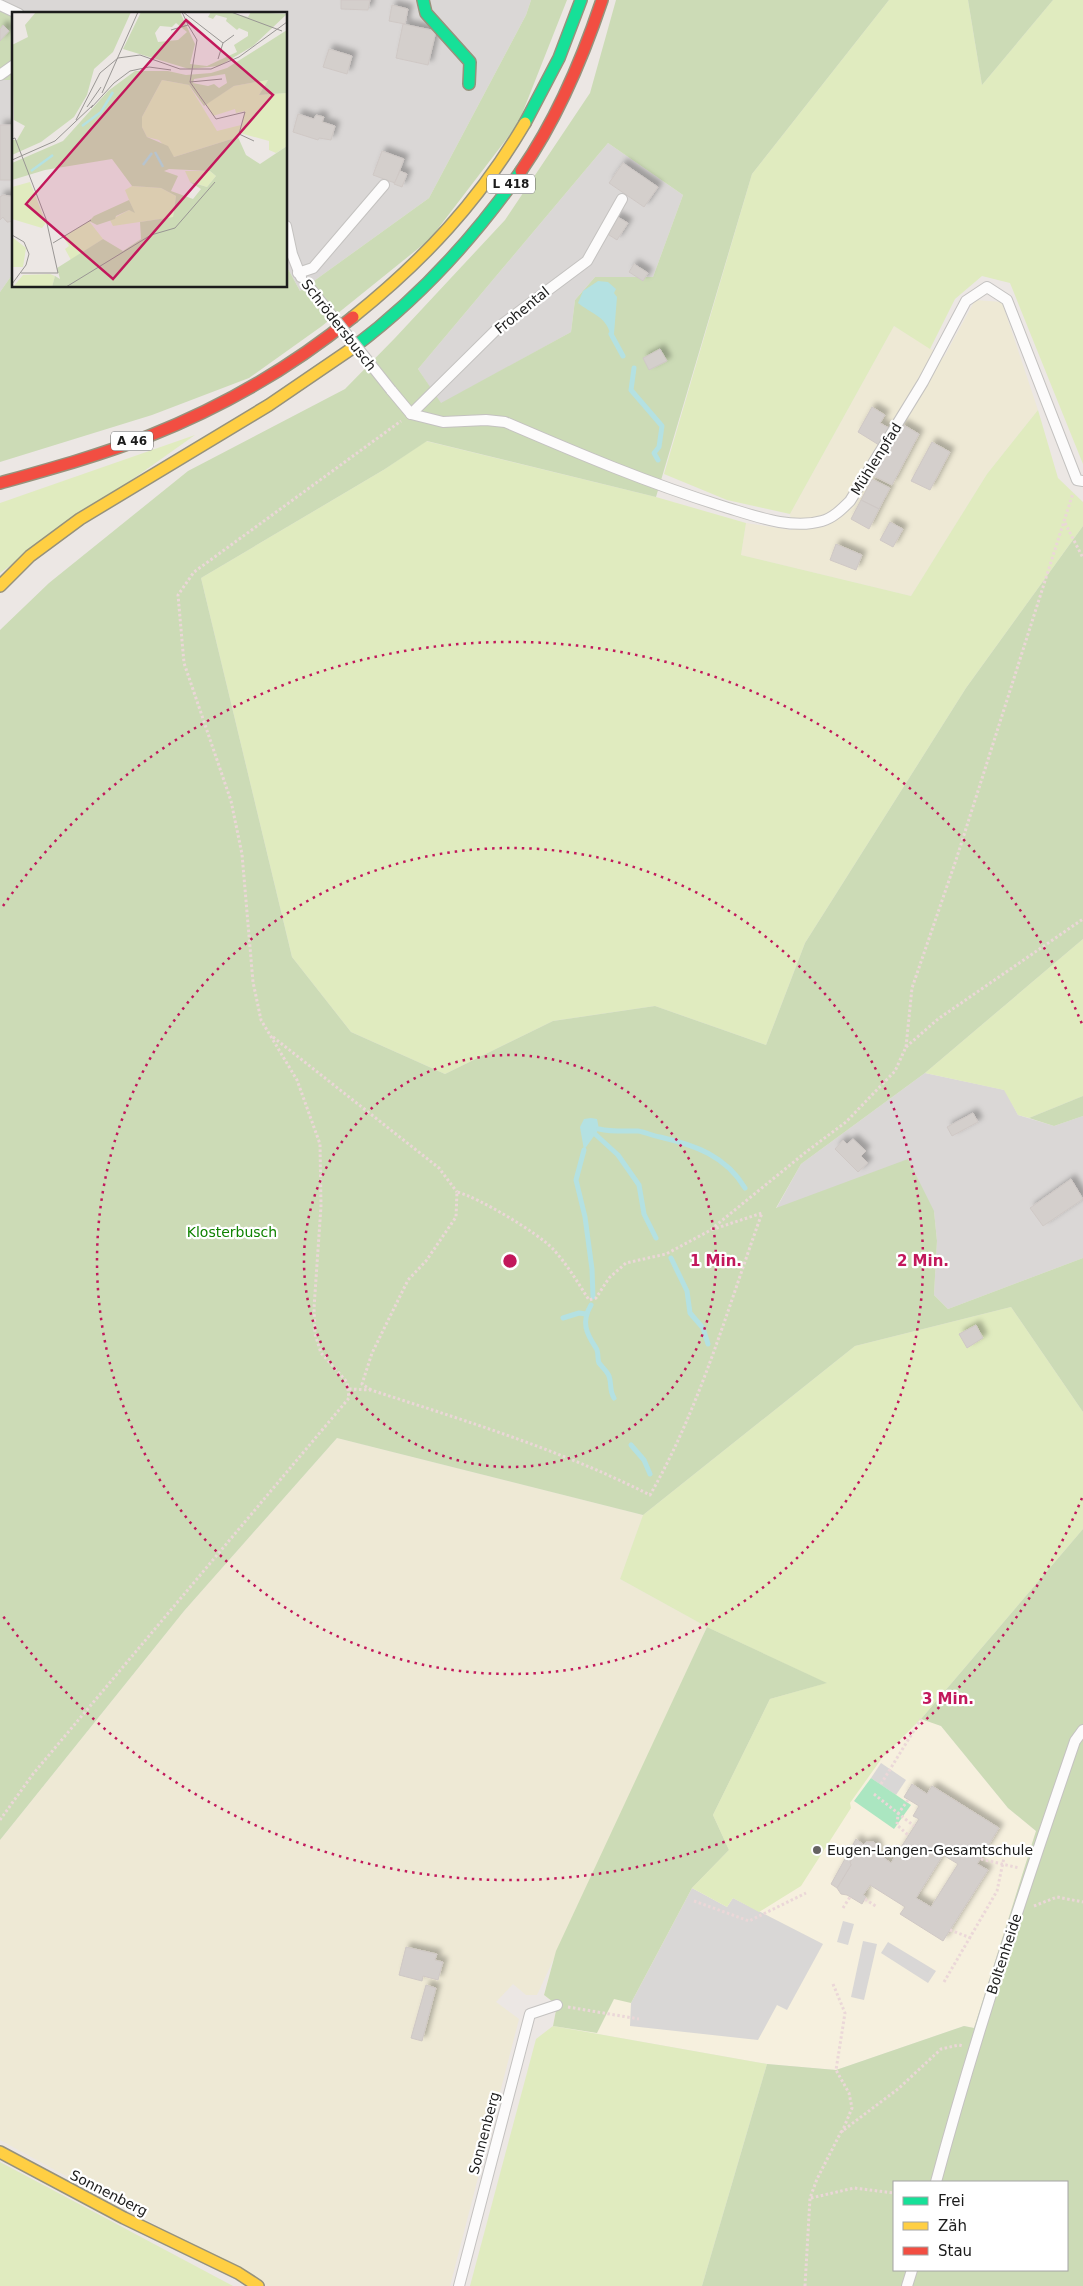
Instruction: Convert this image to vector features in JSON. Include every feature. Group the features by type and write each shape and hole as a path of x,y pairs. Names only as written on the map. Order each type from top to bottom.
{"main road":[{"path":"423,0 426,13 470,62 469,84"},
{"name":"L 418","path":"258,382 362,313 399,282 440,242 480,194 517,140 545,88 581,0"},
{"name":"L 418","path":"0,586 30,556 80,519 269,405 372,335 412,300 456,257 498,203 533,153 570,85 602,0"},
{"name":"A 46","path":"0,483 135,440 195,416 258,382"},
{"name":"Sonnenberg","path":"0,2152 124,2218 238,2273 258,2286"}],"lane":[{"path":"0,5 15,12"},
{"path":"0,76 12,67"},
{"path":"298,273 313,268 384,185"},
{"name":"Frohental","path":"411,414 500,326 587,260 622,199"},
{"name":"Schrödersbusch","path":"288,234 298,273 411,414"},
{"name":"Mühlenpfad","path":"411,414 443,422 486,420 505,422 682,494 772,520 794,523 822,521 832,516 850,501 923,382 966,301 987,286 1007,300 1080,480"},
{"name":"Boltenheide","path":"936,2181 973,2050 1017,1912 1028,1870 1075,1741 1083,1730"},
{"name":"Sonnenberg","path":"459,2286 530,2014 557,2005"},
{"path":"907,2286 912,2271"}],"path":[{"path":"0,1820 33,1774 347,1403 349,1389 342,1375 320,1353 315,1334 314,1308 321,1206 320,1144 297,1080 261,1020 253,982 242,854 231,802 184,663 178,595 194,572 411,414"},
{"path":"709,1231 846,1122 894,1071 906,1047 912,988 956,860 1064,522 1080,480"},
{"path":"1064,522 1083,558"},
{"path":"906,1047 938,1019 1083,919"},
{"path":"270,1035 439,1168 457,1192 467,1195 520,1225 552,1248 589,1300 596,1298 609,1278 626,1263 666,1254 709,1231 762,1213 713,1351 670,1459 650,1495 564,1456 371,1390 362,1384 372,1353 408,1280 426,1261 456,1217 457,1192"},
{"path":"349,1389 371,1390"},
{"path":"881,1784 921,1719"},
{"path":"874,1794 914,1826"},
{"path":"908,1800 898,1814 897,1825 908,1836"},
{"path":"944,1982 997,1891 1007,1843"},
{"path":"981,1858 1002,1865 1028,1870"},
{"path":"694,1901 749,1921 806,1893"},
{"path":"843,1908 850,1897"},
{"path":"1017,1912 1057,1897 1083,1902"},
{"path":"865,1899 877,1907"},
{"path":"950,1930 971,1938"},
{"path":"805,2286 810,2198 852,2108 849,2093 836,2070 845,2013 834,1984"},
{"path":"557,2005 638,2019"},
{"path":"841,2132 898,2089 941,2048 959,2044 973,2050"},
{"path":"810,2198 854,2188 893,2192"}],"shaded area":[{"path":"0,0 531,0 526,15 429,198 300,291 288,269 288,12 12,13 0,9"},
{"path":"0,80 12,80 12,275 0,292"},
{"path":"608,143 683,195 653,277 595,277 575,300 571,332 441,404 418,369"},
{"path":"975,300 1002,302 1038,410 987,474 911,596 741,555 746,523 792,530 790,514 894,326 944,357"},
{"path":"925,1073 1005,1090 1018,1115 1054,1126 1083,1116 1083,1258 948,1309 934,1295 937,1241 934,1211 776,1209 801,1164"},
{"path":"337,1438 643,1515 620,1579 707,1627 537,1995 526,1995 513,1984 496,2002 519,2019 450,2286 268,2286 0,2140 0,1840 184,1611"},
{"name":"Eugen-Langen-Gesamtschule","path":"707,1627 941,1726 1008,1808 1036,1831 974,2028 964,2026 836,2070 767,2064 553,2026 557,2005 544,1995 556,1951"},
{"path":"881,1763 906,1780 896,1795 871,1778"},
{"path":"692,1888 727,1907 733,1898 823,1944 787,2010 777,2005 758,2040 630,2026 631,2003"},
{"path":"843,1921 854,1924 848,1945 837,1942"},
{"path":"863,1941 877,1944 864,2000 851,1997"},
{"path":"888,1942 936,1971 928,1983 881,1953"}],"green space":[{"path":"531,0 567,0 518,124 430,239 322,326 249,378 152,415 0,462 0,292 12,275 12,288 288,288 288,269 300,291 429,198 526,15"},
{"name":"Klosterbusch","path":"616,0 889,0 752,174 656,497 427,441 385,469 201,578 292,957 351,1032 445,1074 553,1021 655,1006 766,1045 805,943 966,688 1083,526 1083,939 925,1073 801,1164 776,1208 908,1159 934,1211 937,1241 934,1295 948,1309 1083,1258 1083,1412 1011,1307 855,1346 643,1515 337,1438 184,1611 0,1840 0,630 49,583 188,471 345,389 505,220 590,93","holes":["608,143 683,195 653,277 595,277 575,300 571,332 441,403 418,369"]},
{"path":"889,0 968,0 982,85 1053,0 1083,0 1083,464 1010,283 982,276 955,299 930,349 894,326 790,514 727,500 664,474 752,174"},
{"path":"968,0 1053,0 982,85"},
{"path":"0,9 12,14 12,80 0,80"},
{"path":"1038,410 1058,478 1083,502 1083,526 966,688 805,943 766,1045 655,1006 553,1021 445,1074 351,1032 292,957 201,578 385,469 426,441 656,497 746,523 741,555 911,596 987,474"},
{"path":"195,435 0,573 0,503"},
{"path":"1083,939 1083,1096 1029,1118 1018,1115 1004,1090 925,1073"},
{"path":"1083,1096 1083,1116 1054,1126 1029,1118"},
{"path":"1011,1307 1083,1412 1083,1529 921,1719 882,1758 850,1803 851,1808 801,1886 759,1912 733,1898 727,1907 692,1888 729,1850 713,1815 770,1699 826,1683 707,1627 620,1579 643,1515 855,1346"},
{"path":"1083,1529 1083,2286 702,2286 767,2064 836,2070 964,2026 974,2028 1036,1831 1008,1808 941,1726 921,1719"},
{"path":"707,1627 827,1683 770,1699 713,1815 729,1850 692,1888 631,2003 614,1999 597,2033 553,2026 557,2005 544,1995 556,1951"},
{"path":"871,1778 911,1805 894,1829 854,1801"},
{"path":"553,2026 767,2064 702,2286 470,2286 536,2039"},
{"path":"0,2162 233,2286 0,2286"}],"water":[{"path":"598,281 608,282 616,289 614,293 617,297 614,334 610,334 602,319 578,303 583,291"},
{"path":"584,1119 597,1119 599,1129 584,1150 580,1127"}],"building":[{"path":"341,0 370,0 368,10 341,9"},
{"path":"392,5 408,9 405,24 389,21"},
{"path":"403,24 436,31 428,65 396,58"},
{"path":"3,25 9,31 0,41 0,29"},
{"path":"329,49 352,56 347,74 323,67"},
{"path":"298,114 314,119 316,115 324,117 322,122 335,126 331,140 319,138 318,140 293,132"},
{"path":"0,125 12,125 12,180 0,180"},
{"path":"382,151 404,159 395,183 373,175"},
{"path":"623,163 658,187 644,207 609,183"},
{"path":"400,171 407,174 402,187 394,184"},
{"path":"3,195 12,197 12,221 7,222 3,217 0,220 0,197"},
{"path":"3,195 12,197 12,221 7,222 3,217 0,220 0,197"},
{"path":"616,216 628,223 617,240 606,233"},
{"path":"634,264 648,273 643,281 629,272"},
{"path":"660,349 667,361 649,370 643,358"},
{"path":"872,407 885,415 880,423 889,428 879,445 858,432"},
{"path":"902,424 919,434 892,485 874,476"},
{"path":"932,442 950,452 930,490 911,481"},
{"path":"872,479 890,488 879,509 861,500"},
{"path":"861,500 879,509 869,529 851,519"},
{"path":"890,522 903,529 893,547 880,540"},
{"path":"836,544 862,555 856,570 830,560"},
{"path":"973,1113 978,1122 952,1136 947,1127"},
{"path":"853,1139 866,1151 861,1156 868,1163 858,1172 835,1149 843,1140 847,1144"},
{"path":"1071,1179 1083,1199 1043,1226 1030,1208"},
{"path":"976,1325 983,1338 967,1348 959,1334"},
{"path":"912,1784 927,1794 932,1786 999,1828 977,1864 988,1870 943,1941 900,1914 905,1907 870,1885 863,1895 866,1897 862,1904 847,1895 841,1894 837,1888 851,1865 850,1862 866,1842 874,1842 878,1847 877,1853 891,1863 919,1819 913,1816 919,1806 904,1797","holes":["943,1855 958,1864 931,1907 916,1898"]},
{"path":"856,1839 864,1845 850,1862 851,1865 837,1888 831,1884"},
{"path":"406,1947 437,1954 435,1960 443,1962 438,1980 423,1976 422,1981 399,1975"},
{"path":"426,1985 436,1988 422,2041 411,2038"}],"waterway":[{"path":"611,334 623,356"},
{"path":"634,368 631,390 662,426 659,447 654,453 658,460"},
{"path":"599,1129 638,1131 697,1148 729,1168 745,1188"},
{"path":"595,1134 618,1155 639,1185 644,1214 656,1238"},
{"path":"584,1150 576,1180 585,1217 592,1269 593,1297"},
{"path":"671,1258 687,1291 690,1313 703,1328 708,1344"},
{"path":"591,1305 586,1317 587,1332 597,1350 599,1363 609,1376 614,1398"},
{"path":"563,1318 579,1313 586,1314"},
{"path":"631,1445 644,1460 650,1474"}],"traffic: fast":[{"path":"423,0 426,13 470,62 469,84"},
{"path":"525,123 559,58 581,0"},
{"path":"354,347 401,308 444,266 484,220 521,171"}],"traffic: slow":[{"path":"353,317 403,274 448,228 489,178 525,123"},
{"path":"0,586 30,556 80,519 269,405 354,347"},
{"path":"0,2152 124,2218 238,2273 258,2286"}],"traffic: jam":[{"path":"521,171 546,131 568,89 602,0"},
{"path":"0,483 112,449 176,425 230,399 281,369 353,317"}],"place":[{"name":"Eugen-Langen-Gesamtschule","path":"817,1850"}]}
